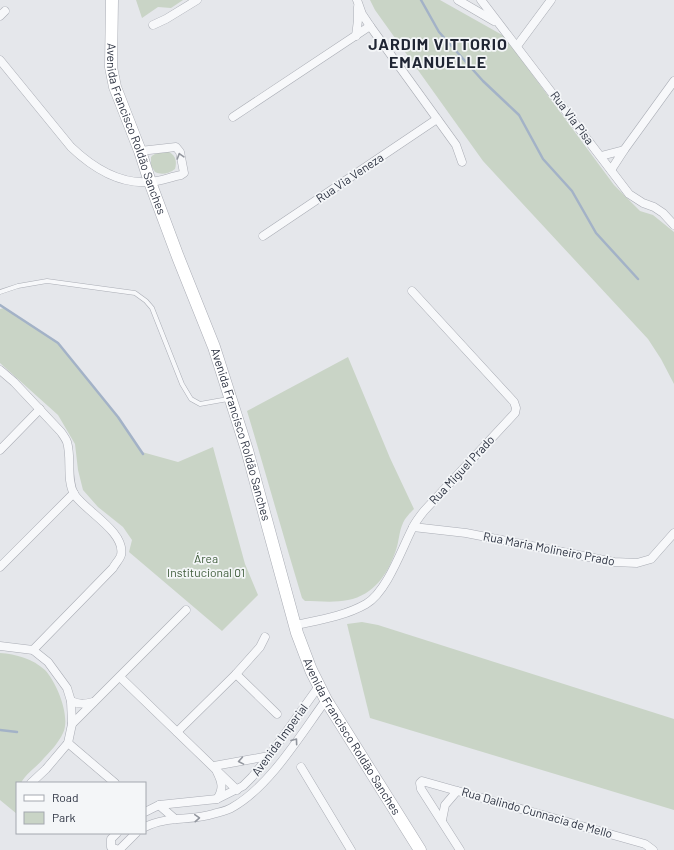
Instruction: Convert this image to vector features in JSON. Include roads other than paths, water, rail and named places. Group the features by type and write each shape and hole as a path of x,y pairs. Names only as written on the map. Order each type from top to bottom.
{"street":[{"name":"Avenida Francisco Roldão Sanches","path":"112,0 111,67 115,87 178,256 214,346 246,450 296,625 311,670 326,700 420,850"},
{"path":"153,26 197,0"},
{"path":"458,0 497,22"},
{"name":"Rua Via Pisa","path":"481,0 629,194 663,213 674,225"},
{"path":"517,46 551,0"},
{"path":"357,2 370,26 456,145 462,162"},
{"path":"356,36 358,20 357,2"},
{"path":"233,117 370,26"},
{"path":"0,60 71,147 82,158 97,169 120,179 134,182 150,182 184,173 180,152 176,147 140,151"},
{"path":"611,170 674,81"},
{"name":"Rua Via Veneza","path":"263,236 437,119"},
{"path":"600,156 624,150"},
{"name":"Rua Miguel Prado","path":"296,625 346,613 367,604 382,589 402,553 413,527 424,511 515,412 516,408 514,402 412,291"},
{"path":"0,370 14,382 61,432 67,441 70,478 74,493 85,506 109,527 120,543 121,555 113,568 33,650"},
{"path":"0,450 40,409"},
{"path":"0,567 74,493"},
{"name":"Rua Maria Molineiro Prado","path":"413,527 466,533 614,562 638,563 651,559 674,533"},
{"path":"72,724 186,610"},
{"path":"177,732 236,674 260,647 265,637"},
{"path":"0,646 33,650 48,662 67,688 72,701 72,724 68,743 32,782"},
{"path":"236,674 276,714"},
{"path":"120,677 214,766 236,790"},
{"name":"Avenida Imperial","path":"146,812 159,805 217,798 236,790 252,777 269,756 319,686"},
{"name":"Avenida Imperial","path":"146,827 156,822 204,817 231,808 246,799 272,774 326,700"},
{"path":"72,701 78,704 94,702"},
{"path":"68,743 114,782"},
{"path":"214,766 269,756"},
{"path":"214,766 221,787 221,792 217,798"},
{"path":"301,767 351,850"},
{"name":"Rua Dalindo Cunnacia de Mello","path":"442,820 421,789 420,782 425,781 645,844 653,850"},
{"path":"457,791 444,805 442,820 460,850"},
{"path":"159,805 175,819"},
{"path":"116,834 111,839 111,847 119,850 135,834"}],"lane":[{"path":"0,292 18,286 47,281 135,293 146,301 152,308 182,384 191,400 200,404 231,399"}],"waterway":[{"path":"421,0 439,32 483,81 519,115 543,159 572,191 596,233 638,279"},
{"path":"0,305 58,343 118,417 143,454"},
{"path":"0,730 17,732"}],"district":[{"name":"JARDIM VITTORIO EMANUELLE","path":"438,53"}],"park label":[{"name":"Área Institucional 01","path":"206,566"}]}
